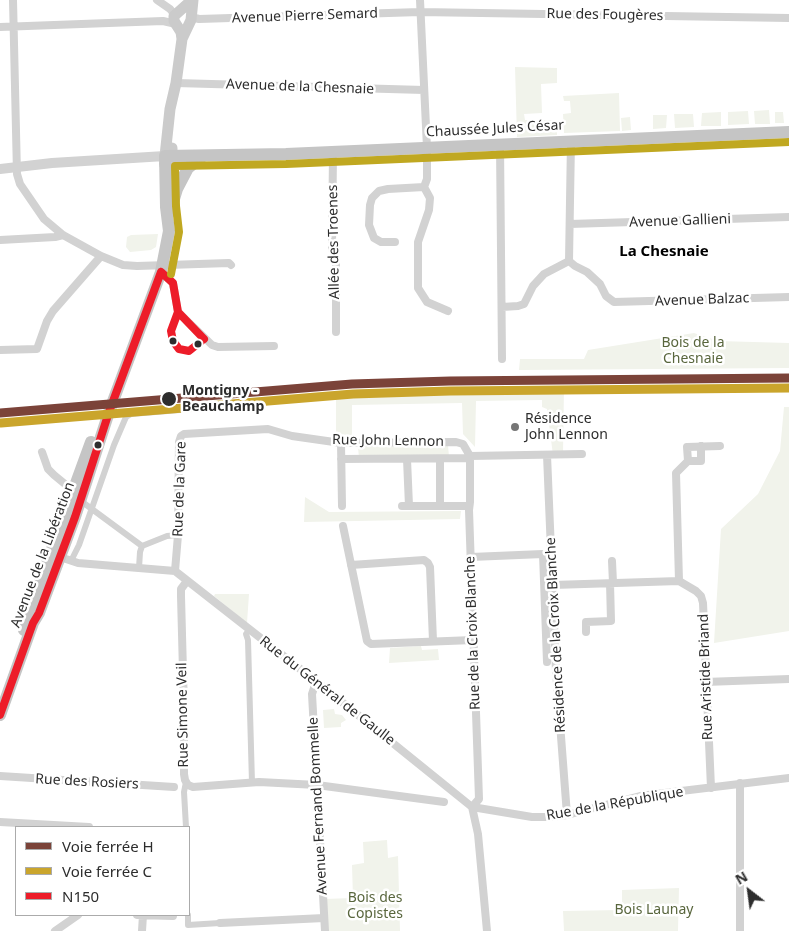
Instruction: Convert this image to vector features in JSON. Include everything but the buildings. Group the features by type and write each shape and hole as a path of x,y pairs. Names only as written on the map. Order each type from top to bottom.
{"main road":[{"path":"172,204 168,160 173,142 176,83 182,39 181,19 192,0"},
{"path":"168,219 166,207 170,109 176,83"},
{"name":"Chaussée Jules César","path":"168,160 789,132"},
{"path":"168,219 183,177 194,158 173,142"},
{"name":"Avenue de la Libération","path":"0,702 21,643 28,614 55,555 79,495 108,406 162,269 169,231 168,219"},
{"name":"Avenue de la Libération","path":"0,715 33,624 39,613 55,555"}],"street":[{"path":"13,0 16,167 20,184 44,219 63,235 101,256 123,265 162,269 229,263 232,265"},
{"path":"157,0 181,19"},
{"path":"420,0 427,148 427,179 424,187 430,198 429,210 418,242 418,288 427,302 448,311"},
{"name":"Avenue Pierre Semard","path":"0,27 181,19 420,12"},
{"name":"Rue des Fougères","path":"420,12 789,18"},
{"name":"Avenue de la Chesnaie","path":"176,83 424,90"},
{"path":"502,307 524,304 533,286 544,274 569,261 571,141"},
{"path":"500,144 502,359"},
{"name":"Allée des Troenes","path":"333,152 332,248 336,264 336,332"},
{"name":"Chaussée Jules César","path":"0,169 144,158 168,160"},
{"path":"395,242 381,242 374,238 369,225 372,198 380,191 388,188 424,187"},
{"name":"Avenue Gallieni","path":"570,224 789,217"},
{"path":"0,240 63,235"},
{"path":"0,350 37,349 47,321 53,311 101,256"},
{"name":"Avenue Balzac","path":"569,261 600,284 606,296 614,302 789,297"},
{"path":"162,269 173,283 178,312 212,345 218,347 274,346"},
{"path":"73,557 79,545 114,445 128,415 192,409"},
{"name":"Rue John Lennon","path":"210,431 268,429 292,436 341,443 456,442 466,447 470,457"},
{"name":"Rue de la Gare","path":"175,571 178,536 180,436 187,433 210,431"},
{"path":"341,443 342,506"},
{"path":"553,585 679,581 676,473 688,461 702,461 701,446"},
{"path":"688,461 687,447 720,446"},
{"path":"42,452 48,469 55,477 142,546"},
{"path":"341,459 582,454"},
{"name":"Résidence de la Croix Blanche","path":"547,455 556,671 567,815"},
{"name":"Rue de la Croix Blanche","path":"470,457 473,640 479,799 472,807"},
{"path":"440,458 440,506"},
{"path":"408,459 406,506 470,506"},
{"path":"343,526 367,641 370,644 473,640"},
{"path":"139,568 142,546 167,536 178,536"},
{"path":"471,557 543,554 547,662"},
{"path":"55,555 78,563 175,571"},
{"path":"352,565 424,560 428,563 430,567 433,641"},
{"path":"586,632 586,622 610,621 612,562"},
{"name":"Rue du Général de Gaulle","path":"175,571 472,807"},
{"name":"Rue Simone Veil","path":"187,581 181,589 184,774 186,782 193,787 252,783 317,785 444,802"},
{"name":"Rue Aristide Briand","path":"679,581 696,590 702,600 711,788"},
{"path":"249,630 246,634 248,640 252,783"},
{"path":"705,682 789,679"},
{"name":"Avenue Fernand Bommelle","path":"316,682 312,694 325,931"},
{"name":"Rue des Rosiers","path":"0,776 174,787"},
{"name":"Rue de la République","path":"472,807 549,817 567,815 640,796 789,778"},
{"path":"186,782 184,792 186,826"},
{"path":"740,783 740,931"},
{"path":"472,807 478,834 487,931"},
{"path":"0,822 71,826"},
{"path":"55,931 77,916"},
{"path":"142,916 142,931"},
{"path":"188,916 188,925 324,918"}],"green space":[{"path":"515,67 557,68 557,83 541,84 542,113 524,114 525,120 557,120 557,135 517,137"},
{"path":"619,93 620,131 564,133 563,114 571,113 570,101 564,101 563,96"},
{"path":"769,110 770,124 755,124 754,111"},
{"path":"748,111 749,124 728,125 728,112"},
{"path":"721,112 721,126 701,126 702,113"},
{"path":"775,112 783,112 784,123 775,123"},
{"path":"674,114 693,114 694,127 675,128"},
{"path":"653,115 667,115 666,128 653,129"},
{"path":"630,117 631,130 622,131 621,118"},
{"path":"158,234 156,247 151,250 130,252 126,247 127,237 131,235"},
{"name":"Bois de la Chesnaie","path":"694,333 718,341 789,343 789,368 519,370 520,359 584,359 588,350"},
{"path":"564,387 563,454 553,455 547,409 542,407 542,400 476,401 475,447 463,434 462,403 352,405 352,435 336,435 336,391"},
{"path":"784,407 789,407 789,631 714,643 721,529 758,494 780,451"},
{"path":"448,445 449,457 359,458 358,447"},
{"path":"305,497 329,512 461,511 460,519 304,522"},
{"path":"215,594 249,594 247,623 214,596"},
{"path":"421,646 422,650 438,649 439,660 389,663 390,648"},
{"path":"334,709 335,714 342,715 346,720 341,723 341,727 324,728 323,710"},
{"name":"Bois des Copistes","path":"387,840 388,858 398,856 400,931 325,931 324,899 353,898 352,865 364,863 363,842"},
{"name":"Bois Launay","path":"679,888 678,931 564,931 563,911 622,910 622,890"}],"rail line":[{"name":"H","path":"0,413 352,384 450,381 789,378"},
{"name":"C","path":"1,423 353,394 450,391 789,388"}],"transit line":[{"path":"171,274 179,232 175,166 286,164 789,142"},
{"name":"N150","path":"161,272 173,283 178,312 204,339"},
{"name":"N150","path":"0,715 33,623 39,613 75,517 109,412 161,272"},
{"name":"N150","path":"178,312 171,331 173,341 179,349 189,351 204,339"}],"place":[{"name":"Montigny - Beauchamp","path":"169,399"},
{"name":"Résidence John Lennon","path":"515,427"}],"district":[{"name":"La Chesnaie","path":"664,252"}]}
